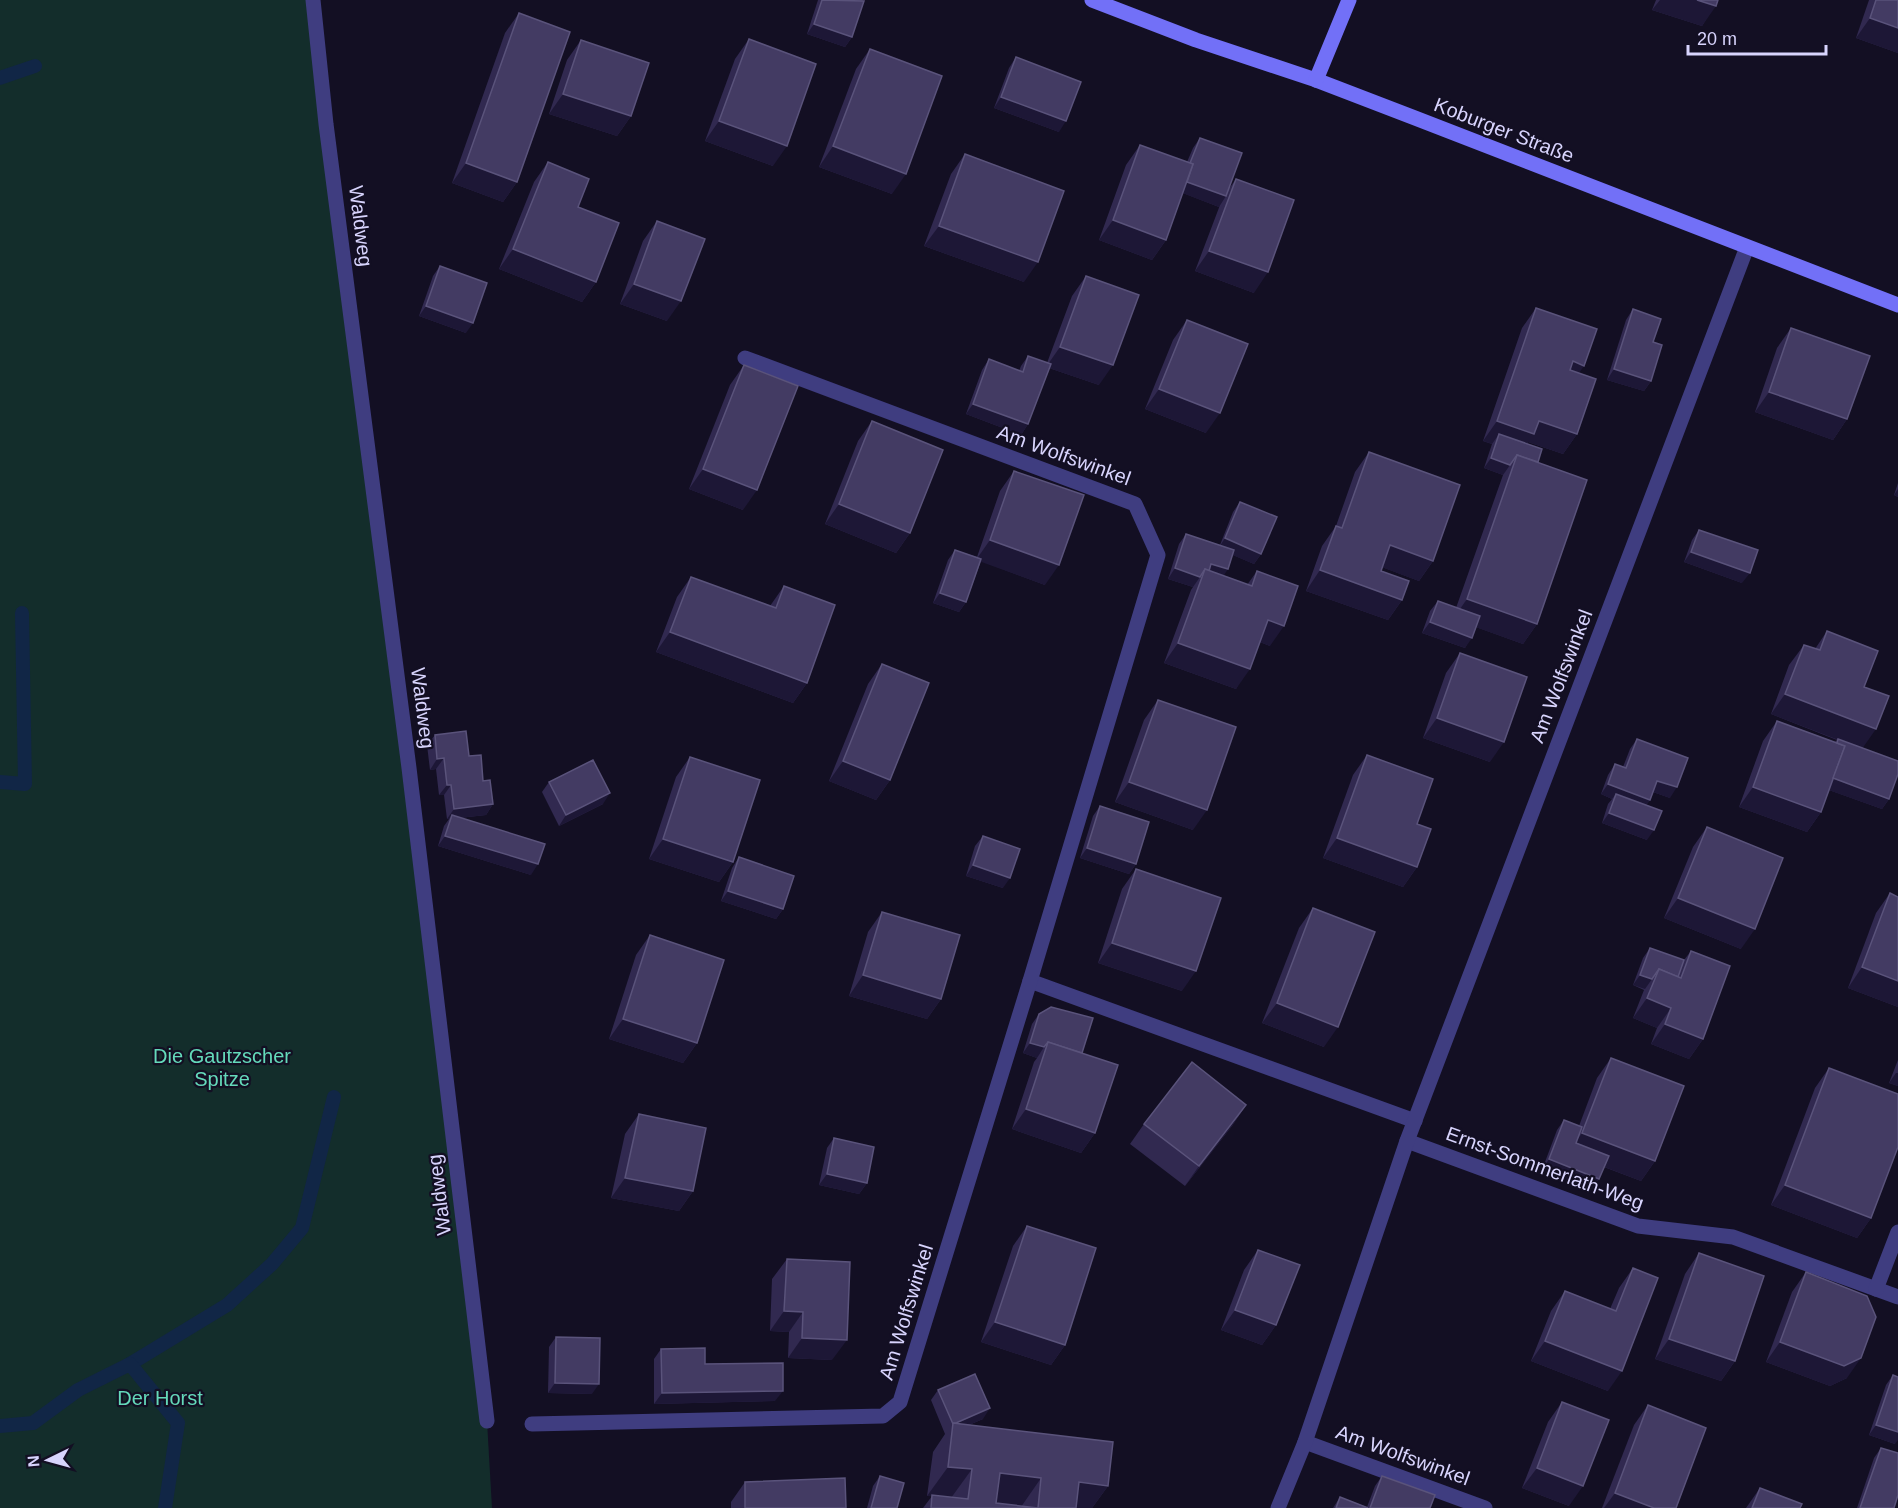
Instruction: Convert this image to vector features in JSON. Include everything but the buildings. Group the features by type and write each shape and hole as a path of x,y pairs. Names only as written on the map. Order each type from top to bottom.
{"main road":[{"name":"Koburger Straße","path":"1092,0 1196,40 1316,80 1898,305"},
{"path":"1316,80 1349,0"}],"street":[{"name":"Waldweg","path":"313,0 326,124 410,768 487,1421"},
{"name":"Am Wolfswinkel","path":"1278,1508 1305,1442 1407,1141 1747,247"},
{"name":"Am Wolfswinkel","path":"532,1424 883,1416 900,1402 1158,555 1135,504 745,358"},
{"path":"1030,981 1415,1120"},
{"name":"Ernst-Sommerlath-Weg","path":"1407,1141 1638,1226 1733,1237 1898,1297"},
{"path":"1876,1289 1898,1232"},
{"name":"Am Wolfswinkel","path":"1305,1442 1485,1508"}],"green space":[{"name":"Die Gautzscher Spitze","path":"0,0 313,0 487,1421 492,1508 0,1508"}],"waterway":[{"path":"0,78 35,66"},
{"path":"0,782 25,784 22,613"},
{"path":"130,1364 227,1305 272,1264 302,1228 334,1097"},
{"path":"0,1426 33,1423 78,1390 130,1364 178,1423 165,1508"}],"park label":[{"name":"Der Horst","path":"160,1398"}]}
